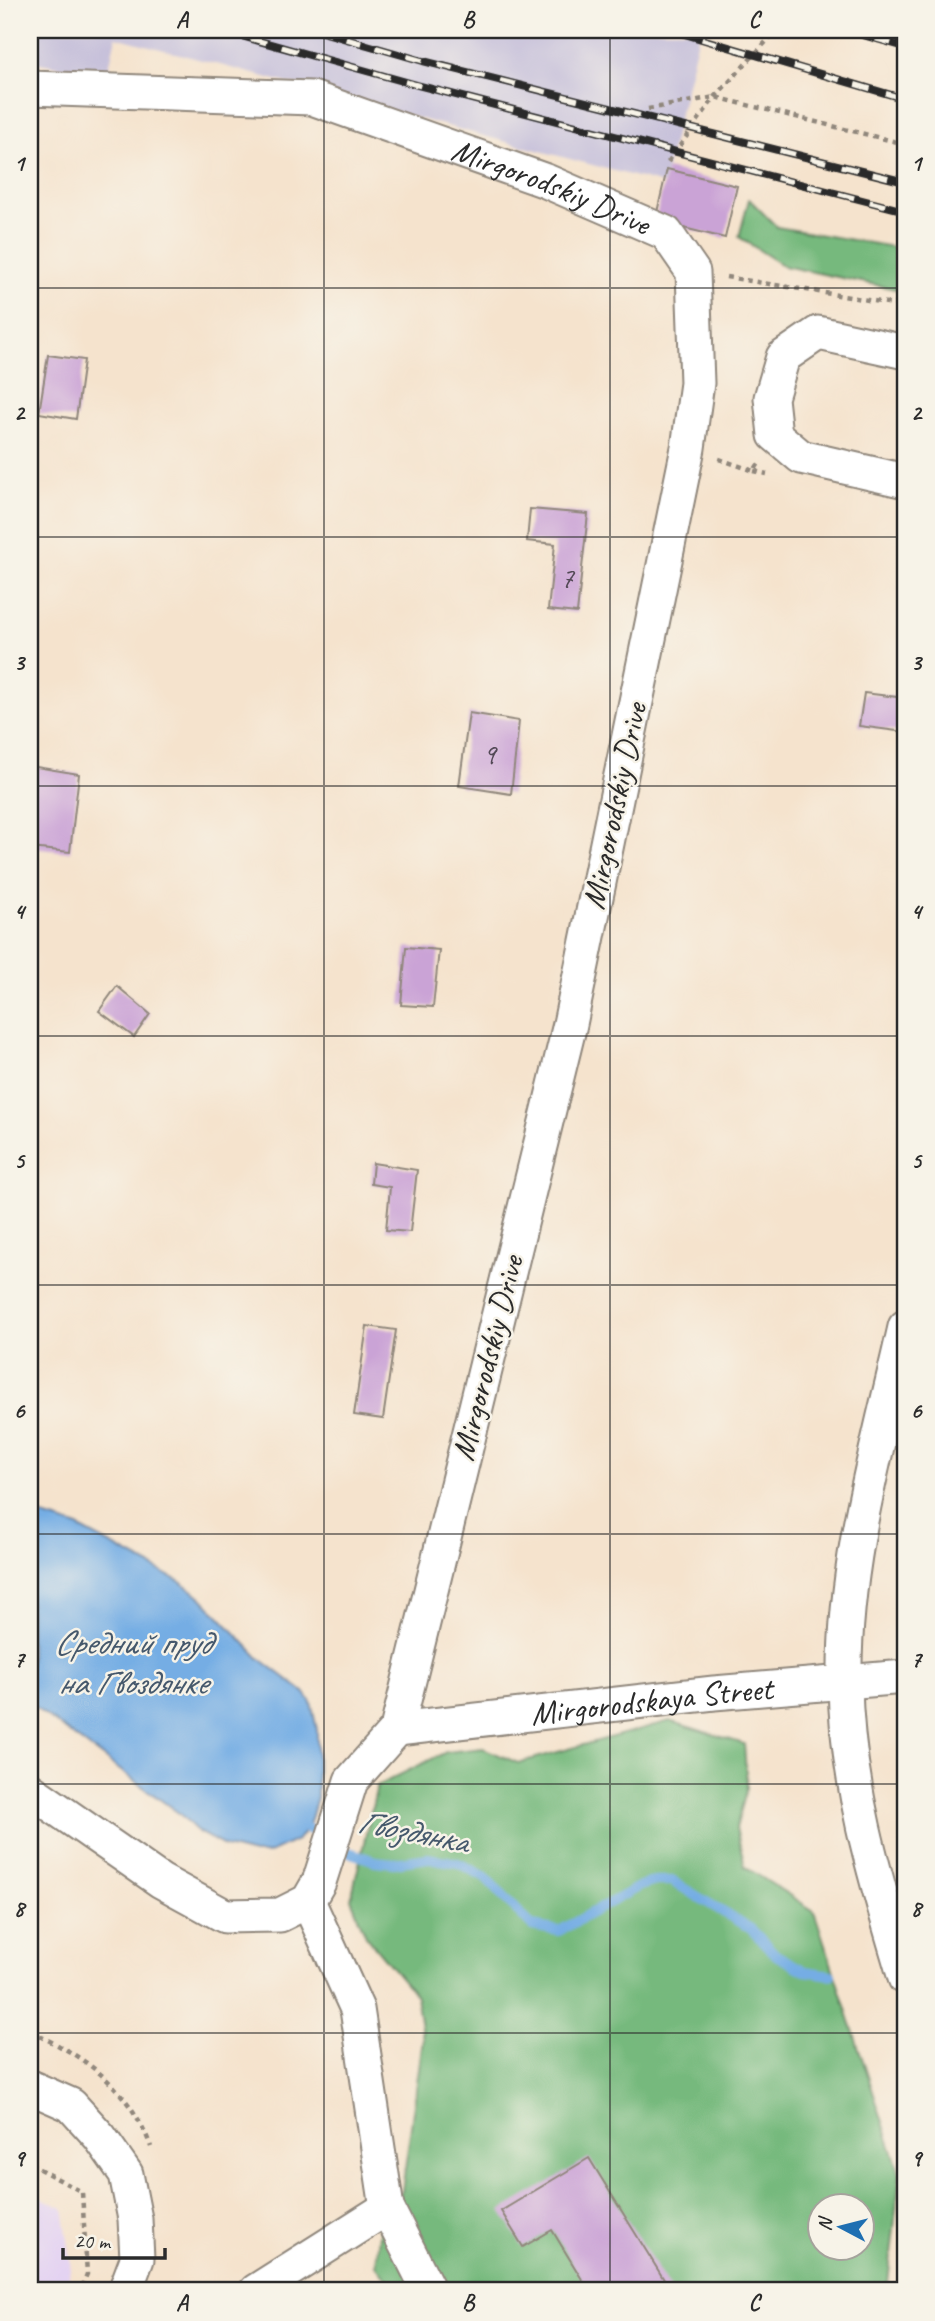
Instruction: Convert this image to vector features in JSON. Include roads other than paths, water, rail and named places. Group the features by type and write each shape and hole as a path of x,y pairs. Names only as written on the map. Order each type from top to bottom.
{"street":[{"name":"Mirgorodskiy Drive","path":"39,88 312,98 546,181 666,233 693,272 696,383 688,448 570,1024 397,1729 351,1781 319,1882 309,1901"},
{"path":"905,352 818,333 783,357 771,398 775,435 801,457 905,481"},
{"path":"905,1327 858,1537 848,1619 845,1682 860,1818 871,1867 905,1978"},
{"name":"Mirgorodskaya Street","path":"397,1729 714,1693 905,1677"},
{"path":"30,1790 161,1881 225,1916 280,1915 309,1901 357,2009 387,2208 429,2291"},
{"path":"30,2087 71,2105 100,2137 126,2174 135,2219 137,2259 125,2291"},
{"path":"256,2291 387,2208"}],"water":[{"name":"Средний пруд на Гвоздянке","path":"30,1512 76,1526 179,1581 200,1596 259,1658 304,1692 311,1702 317,1730 317,1798 308,1829 297,1840 267,1854 254,1854 226,1847 198,1832 180,1814 30,1704"}],"waterway":[{"name":"Гвоздянка","path":"298,1823 349,1852 375,1861 394,1863 428,1858 458,1863 484,1876 532,1926 559,1931 640,1886 656,1881 672,1881 751,1929 776,1955 805,1971 831,1975"}],"railway":[{"path":"220,30 417,85 905,211"},
{"path":"315,30 423,61 905,182"},
{"path":"671,30 905,99"},
{"path":"845,30 905,47"}]}
